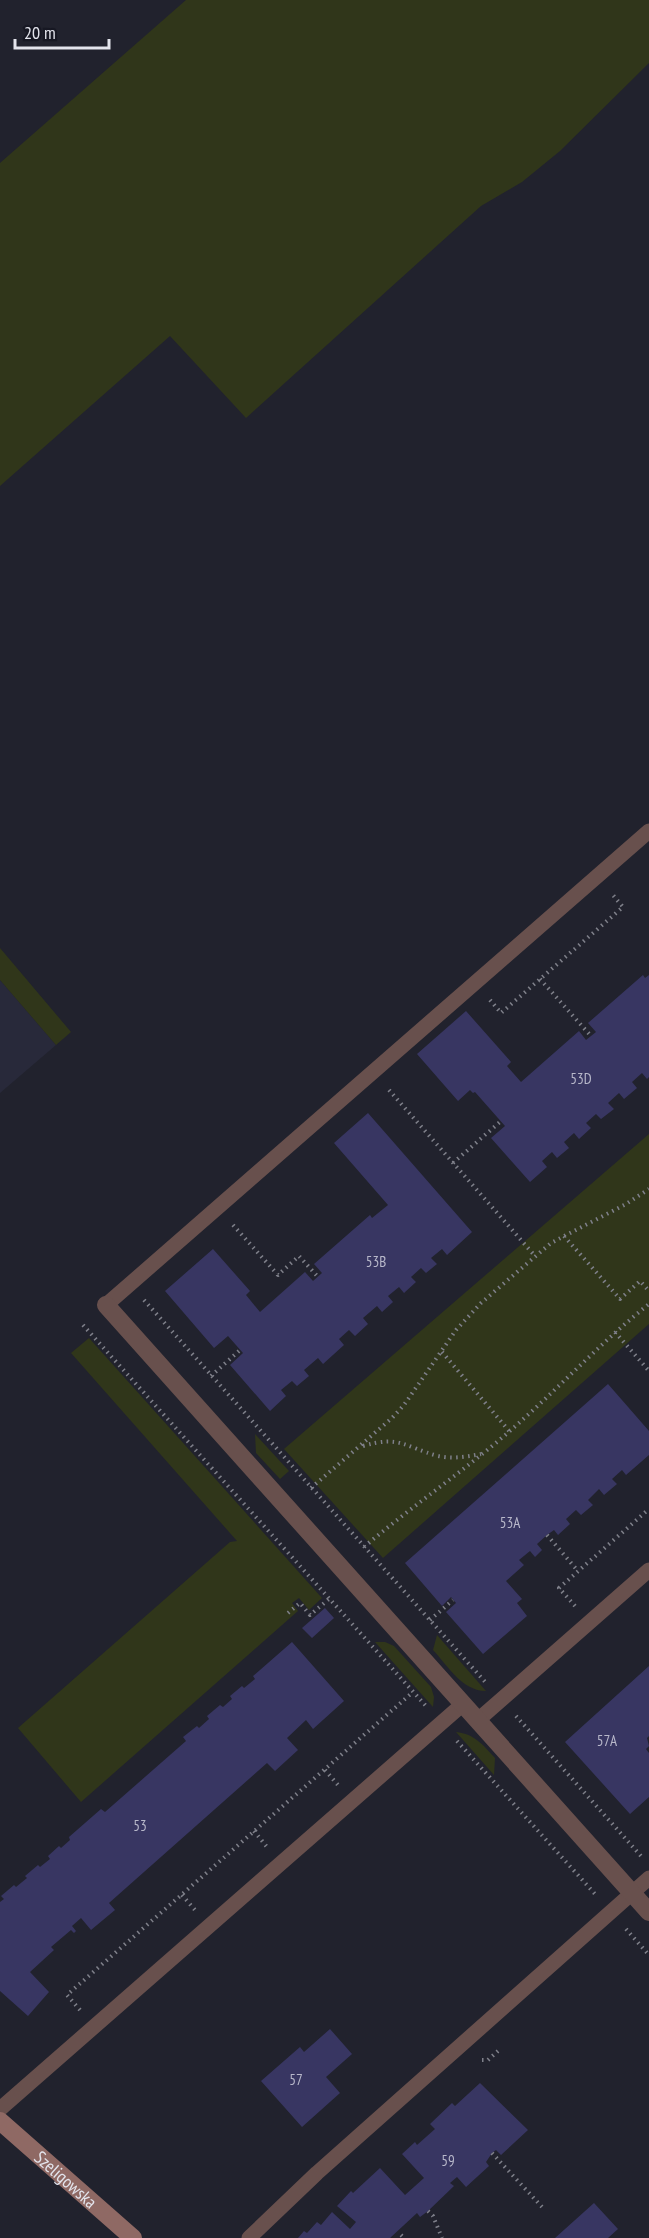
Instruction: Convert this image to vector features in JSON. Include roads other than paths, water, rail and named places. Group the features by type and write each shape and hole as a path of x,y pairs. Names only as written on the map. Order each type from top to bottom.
{"street":[{"path":"106,1305 649,1912"},
{"name":"Szeligowska","path":"0,2121 133,2238"}],"lane":[{"path":"106,1305 649,831"},
{"path":"478,1720 649,1570"},
{"path":"0,2109 463,1704"},
{"path":"249,2238 317,2173 649,1878"}]}
